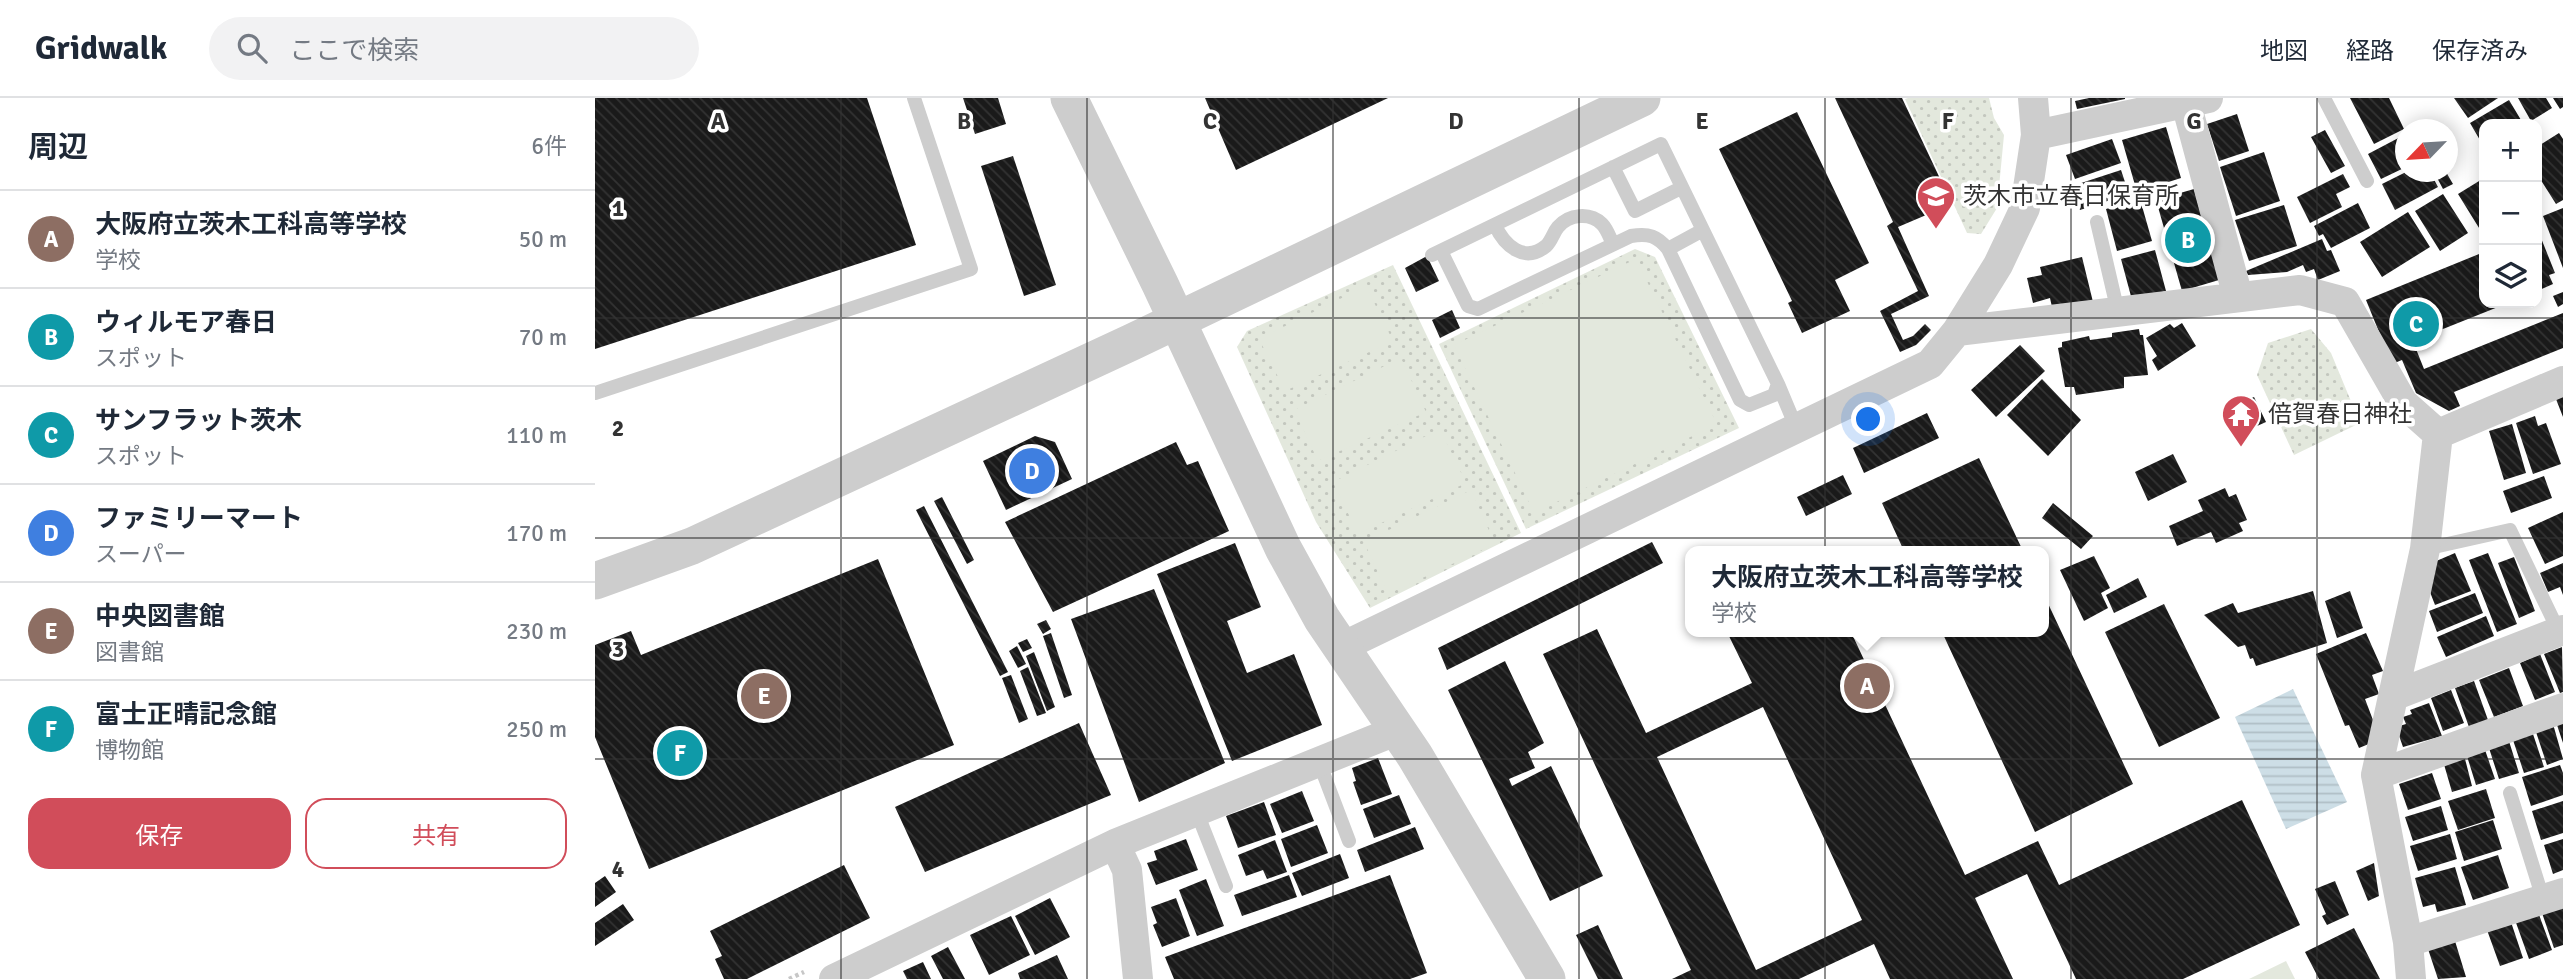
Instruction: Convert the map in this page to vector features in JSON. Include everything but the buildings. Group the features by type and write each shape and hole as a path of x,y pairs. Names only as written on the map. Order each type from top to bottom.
{"street":[{"path":"1069,98 1283,548 1321,618 1398,730 1547,979"},
{"path":"595,582 692,546 1176,321 1642,98"},
{"path":"1342,647 1796,426 1930,364 1957,331 1998,265 2025,208 2036,135 2033,98"},
{"path":"2036,135 2197,100 2238,297"},
{"path":"1957,331 2301,290 2345,302 2403,403 2438,434"},
{"path":"2438,434 2563,381"},
{"path":"2411,979 2408,942 2376,775 2425,549 2438,434"},
{"path":"2393,696 2561,631"},
{"path":"2376,775 2563,708"},
{"path":"834,979 1115,844 1398,730"},
{"path":"1115,844 1127,870 1138,979"},
{"path":"2408,942 2553,896"}],"lane":[{"path":"595,393 971,269 914,98"},
{"path":"2324,98 2367,181"},
{"path":"1778,384 1774,395 1749,405 1740,400 1668,249 1657,237 1642,234 1613,244 1478,309 1468,306 1437,253 1661,144 1778,384 1796,426"},
{"path":"1613,167 1635,211 1681,188"},
{"path":"1495,225 1508,246 1517,253 1530,253 1543,248 1552,240 1557,228 1566,220 1579,216 1589,216 1602,224 1613,244"},
{"path":"2097,222 2118,312"},
{"path":"1668,249 1703,230"},
{"path":"2425,549 2510,530 2561,631"},
{"path":"1319,762 1349,841"},
{"path":"2510,793 2553,896"},
{"path":"1196,810 1226,886"}],"shaded area":[{"path":"1989,98 1994,118 2004,135 1997,208 1981,234 1967,233 1905,99"},
{"path":"1635,249 1655,257 1739,428 1526,529 1439,344"},
{"path":"1636,259 1717,424 1534,513 1454,345"},
{"path":"1393,265 1521,533 1370,608 1316,522 1237,347 1247,331"},
{"path":"1366,286 1393,341 1285,391 1259,339"},
{"path":"2311,329 2331,353 2360,423 2294,455 2257,375 2268,343"},
{"path":"1401,358 1426,412 1318,461 1294,410"},
{"path":"1440,429 1466,483 1358,534 1333,482"},
{"path":"1471,490 1495,544 1388,594 1364,542"},
{"path":"2293,689 2347,802 2286,829 2235,717"},
{"path":"2286,961 2295,979 2249,979"}],"place":[{"name":"茨木市立春日保育所","path":"1936,230"},
{"name":"ウィルモア春日","path":"2188,240"},
{"name":"サンフラット茨木","path":"2416,324"},
{"name":"倍賀春日神社","path":"2241,448"},
{"name":"ファミリーマート","path":"1032,471"},
{"name":"大阪府立茨木工科高等学校","path":"1867,686"},
{"name":"中央図書館","path":"764,696"},
{"name":"富士正晴記念館","path":"680,753"}]}
